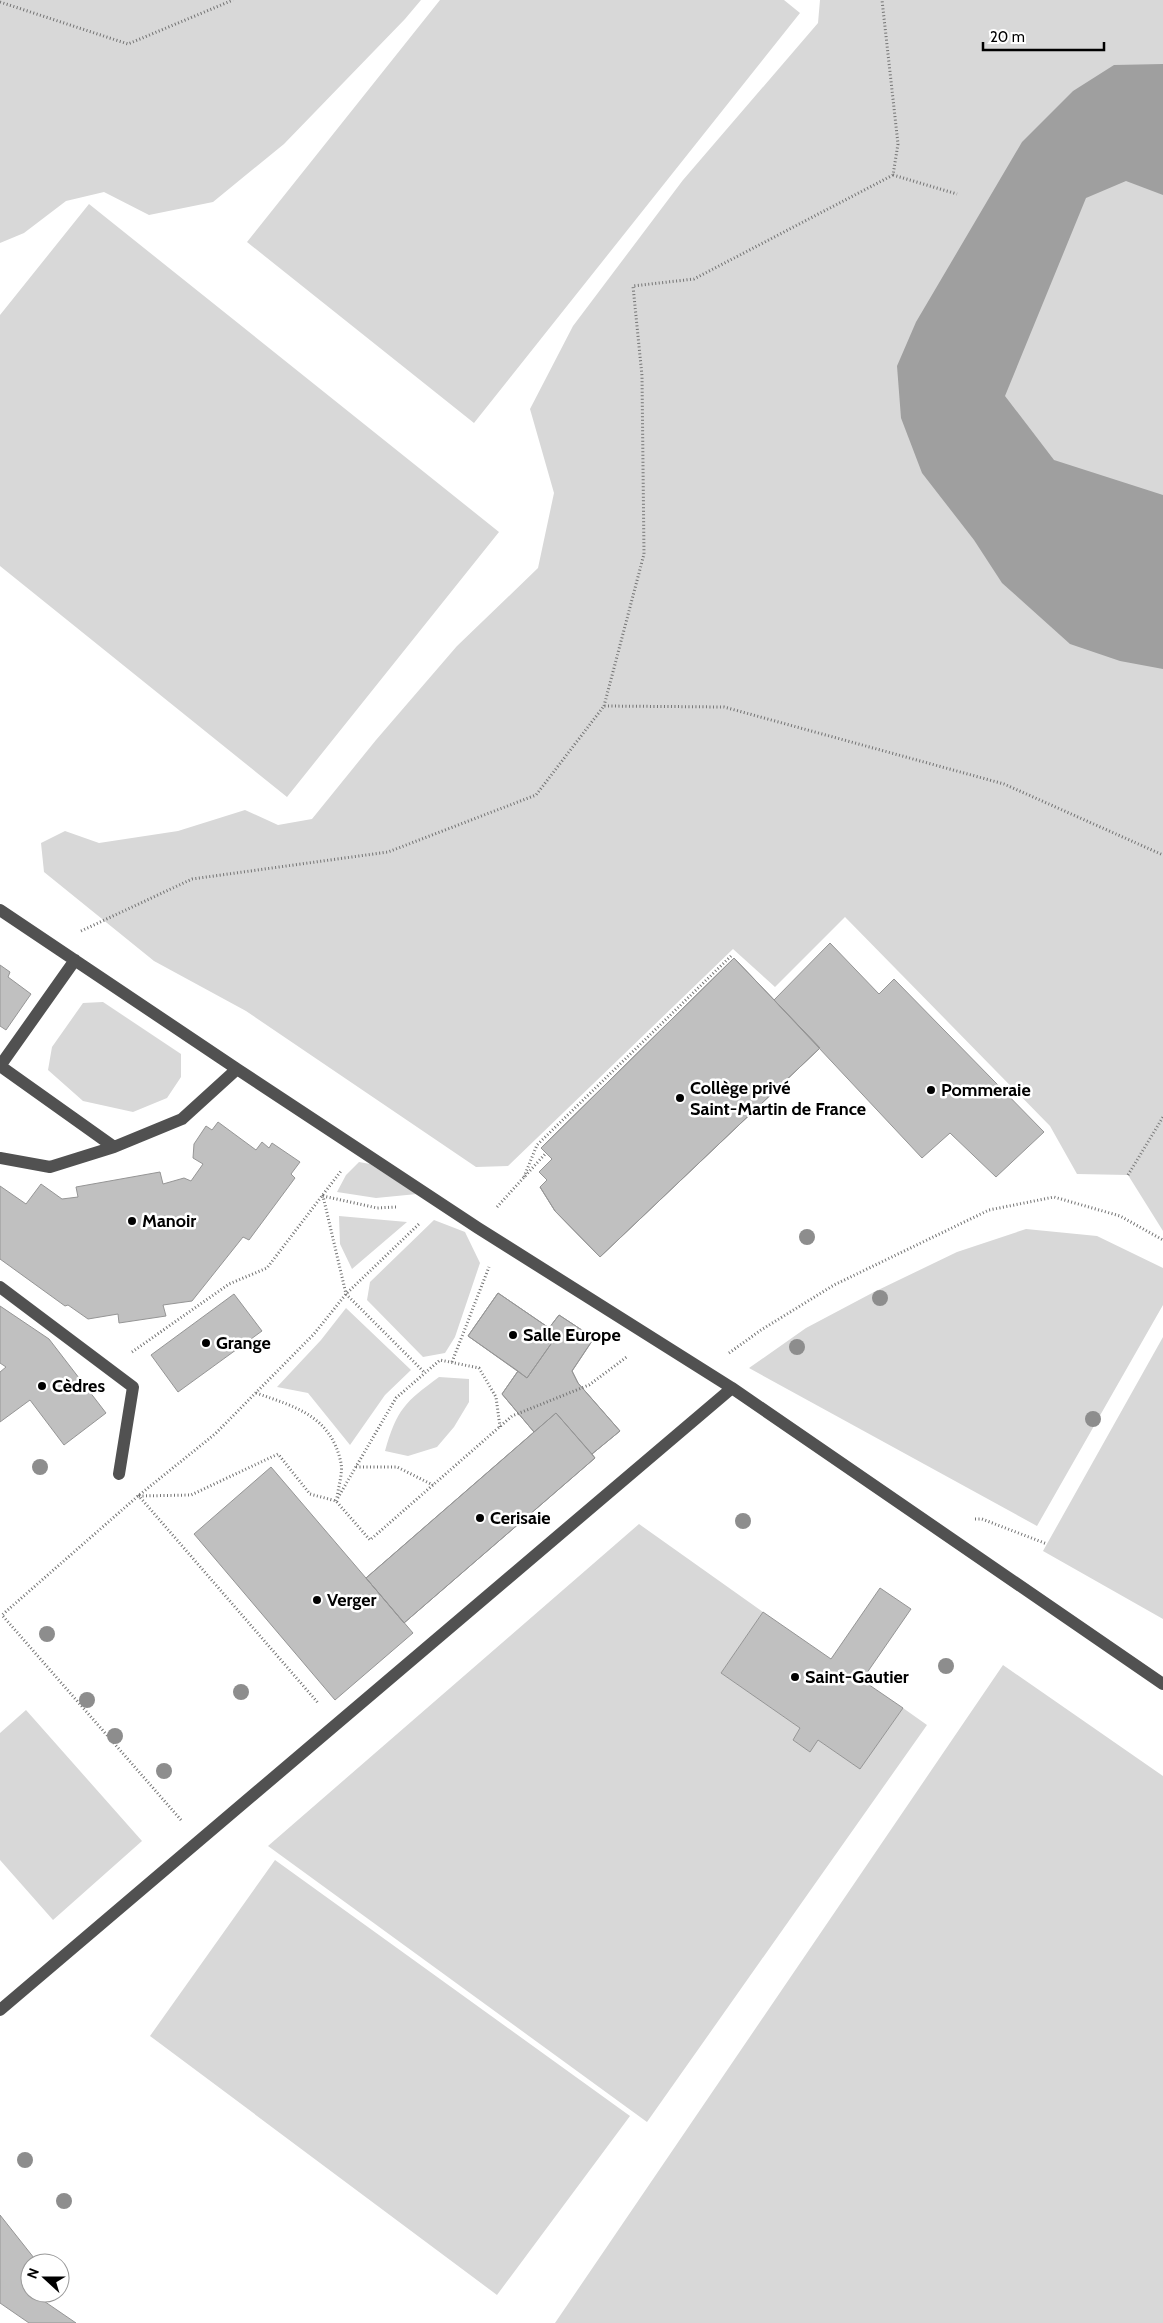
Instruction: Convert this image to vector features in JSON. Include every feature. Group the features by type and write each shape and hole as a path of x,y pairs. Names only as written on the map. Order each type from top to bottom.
{"lane":[{"path":"0,910 441,1204 732,1388 1163,1684"},
{"path":"75,960 0,1066 114,1147"},
{"path":"0,1158 50,1166 114,1147 182,1119 237,1069"},
{"path":"0,1287 133,1387 119,1474"},
{"path":"0,2010 732,1388"}],"path":[{"path":"0,2 128,44 233,0"},
{"path":"882,0 898,144 893,175"},
{"path":"51,945 192,879 388,852 536,795 604,706 644,554 642,376 633,286 694,279 893,175 957,194"},
{"path":"604,706 724,707 1004,784 1163,855"},
{"path":"524,1177 537,1145 731,956"},
{"path":"1128,1174 1163,1117"},
{"path":"108,1368 229,1284 267,1268 357,1149"},
{"path":"478,1228 546,1153"},
{"path":"323,1196 377,1208 441,1204"},
{"path":"323,1196 346,1294 425,1373"},
{"path":"704,1370 761,1330 834,1286 989,1210 1054,1197 1120,1216 1163,1240"},
{"path":"200,1841 2,1615 138,1496 215,1434 314,1334 346,1294 441,1204"},
{"path":"452,1362 500,1241"},
{"path":"138,1496 191,1495 278,1454 310,1494 336,1501 370,1540 512,1416 589,1385 652,1338"},
{"path":"336,1501 396,1398 440,1360 479,1368 496,1397 500,1427"},
{"path":"256,1393 300,1408 327,1430 342,1464 336,1501"},
{"path":"356,1467 397,1467 433,1486"},
{"path":"119,1474 337,1724"}],"shaded area":[{"path":"0,0 421,0 405,19 284,144 213,202 149,215 104,192 66,201 24,233 0,243"},
{"path":"440,0 784,0 800,13 474,423 247,242"},
{"path":"820,0 1163,0 1163,1231 1128,1175 1077,1174 1050,1126 845,917 775,987 733,949 508,1166 476,1167 246,1011 154,961 44,872 41,843 65,831 99,843 178,831 245,810 278,825 312,819 376,740 457,646 538,568 554,493 530,409 573,326 683,180 818,23"},
{"path":"1163,64 1163,195 1126,181 1086,198 1005,396 1054,460 1163,495 1163,669 1120,661 1070,644 1002,583 974,540 922,473 901,418 897,366 916,322 1022,142 1073,91 1114,65"},
{"path":"89,204 499,532 287,797 0,566 0,315"},
{"path":"103,1002 181,1054 181,1077 167,1098 133,1112 83,1101 48,1070 52,1047 83,1003"},
{"path":"359,1162 370,1164 417,1194 376,1198 337,1192 346,1175"},
{"path":"339,1216 407,1222 352,1269 340,1244"},
{"path":"434,1220 465,1232 480,1263 455,1337 445,1353 423,1357 367,1300 370,1282"},
{"path":"1026,1229 1097,1236 1163,1268 1163,1305 1037,1526 749,1368 806,1328 874,1292 957,1252"},
{"path":"346,1308 411,1370 385,1395 350,1445 308,1393 277,1387 321,1340"},
{"path":"1163,1337 1163,1619 1043,1551"},
{"path":"439,1377 469,1379 469,1402 454,1427 437,1447 408,1456 385,1451 398,1416 410,1400"},
{"path":"639,1524 763,1612 721,1673 800,1728 793,1740 810,1752 818,1740 860,1769 903,1708 927,1725 647,2122 268,1846"},
{"path":"1003,1665 1163,1776 1163,2323 555,2323"},
{"path":"26,1710 142,1841 53,1920 0,1860 0,1733"},
{"path":"275,1860 630,2116 497,2295 150,2036"}],"building":[{"name":"Pommeraie","path":"830,943 879,994 894,979 1044,1132 996,1177 950,1133 922,1158 774,1000"},
{"name":"Collège privé Saint-Martin de France","path":"734,958 820,1048 600,1257 555,1211 540,1187 547,1180 539,1172 552,1159 541,1148"},
{"name":"Collège privé Saint-Martin de France","path":"734,958 820,1048 600,1257 555,1211 540,1187 547,1180 539,1172 552,1159 541,1148"},
{"path":"0,965 10,972 8,977 31,994 6,1030 0,1026"},
{"name":"Manoir","path":"218,1122 256,1150 262,1142 269,1148 272,1143 300,1162 291,1174 295,1178 249,1240 243,1237 192,1301 163,1305 166,1316 119,1323 118,1314 88,1319 68,1305 65,1306 0,1259 0,1186 26,1204 41,1184 62,1199 78,1197 76,1187 160,1172 163,1184 184,1178 191,1181 203,1164 193,1158 194,1144 206,1126 212,1130"},
{"path":"498,1293 549,1328 559,1315 594,1338 572,1371 578,1383 620,1431 592,1454 595,1458 404,1623 366,1578 534,1432 502,1394 518,1371 468,1336"},
{"name":"Salle Europe","path":"498,1293 558,1334 527,1378 468,1336"},
{"name":"Grange","path":"234,1294 262,1331 178,1392 151,1355"},
{"name":"Cèdres","path":"0,1306 49,1339 106,1413 64,1445 30,1400 0,1422 0,1372 6,1367 0,1363"},
{"path":"559,1315 594,1338 572,1371 578,1383 620,1431 592,1454 556,1413 534,1432 502,1394 518,1371 527,1378 558,1334 549,1328"},
{"name":"Cerisaie","path":"556,1413 595,1458 404,1623 366,1578"},
{"name":"Verger","path":"271,1467 413,1633 335,1700 194,1534"},
{"name":"Saint-Gautier","path":"880,1588 911,1609 862,1680 903,1708 860,1769 818,1740 810,1752 793,1740 800,1728 721,1673 763,1612 831,1659"},
{"path":"0,2215 30,2253 20,2253 20,2303 47,2303 76,2323 29,2323 0,2303"}],"place":[{"name":"Pommeraie","path":"931,1090"},
{"name":"Collège privé Saint-Martin de France","path":"680,1098"},
{"name":"Manoir","path":"132,1221"},
{"name":"Salle Europe","path":"513,1335"},
{"name":"Grange","path":"206,1343"},
{"name":"Cèdres","path":"42,1386"},
{"name":"Cerisaie","path":"480,1518"},
{"name":"Verger","path":"317,1600"},
{"name":"Saint-Gautier","path":"795,1677"}]}
